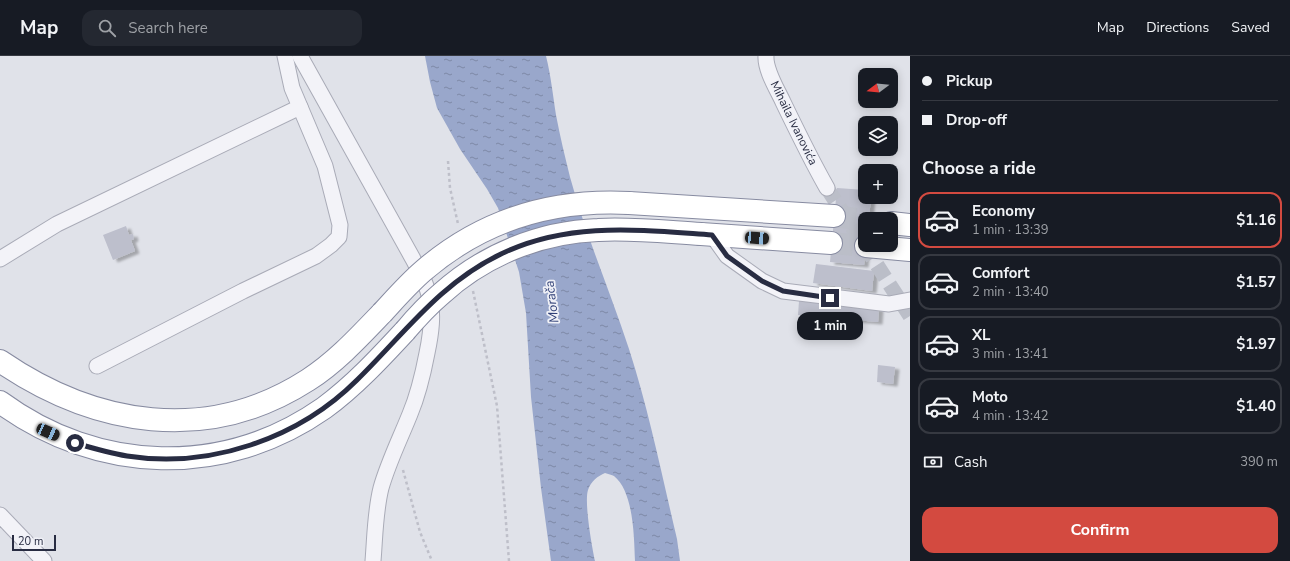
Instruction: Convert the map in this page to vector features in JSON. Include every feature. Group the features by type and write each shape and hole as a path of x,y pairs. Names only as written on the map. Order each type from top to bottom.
{"highway":[{"path":"0,361 30,380 53,392 101,410 121,415 152,419 180,420 201,418 224,414 277,397 297,387 319,373 339,357 411,281 443,255 474,235 515,218 545,209 584,203 613,202 834,216"},
{"path":"898,223 910,224"},
{"path":"0,402 48,432 75,443 112,453 142,458 163,459 216,454 262,441 292,428 315,414 355,383 433,300 461,278 496,256 527,243 567,233 598,230 654,230 831,244"},
{"path":"898,249 910,250"}],"street":[{"path":"97,366 243,291 316,256 339,237 340,225 325,166 292,88 285,56"},
{"path":"300,56 423,278 429,296 432,318 430,339 423,375 411,413 396,447 381,489 377,511 374,561"},
{"name":"Mihaila Ivanovića","path":"766,56 772,80 808,155 826,188"},
{"path":"0,259 57,224 300,107"},
{"path":"707,235 727,256 762,281 783,291 889,304 910,300"},
{"path":"0,515 44,561"}],"path":[{"path":"448,161 450,188 459,227"},
{"path":"472,289 497,406 509,561"},
{"path":"396,447 420,532 432,561"}],"water":[{"name":"Morača","path":"425,56 546,56 551,78 556,115 570,177 583,221 622,327 636,372 677,539 680,561 635,561 632,516 626,493 621,483 614,476 605,473 593,481 589,487 587,496 589,525 595,561 551,561 531,397 526,313 519,272 498,208 460,149 437,108"}],"building":[{"path":"837,188 858,190 858,204 870,204 870,212 858,212 858,252 865,252 864,265 830,262"},
{"path":"126,226 129,235 133,234 134,239 131,240 135,251 113,260 103,235"},
{"path":"816,264 874,271 872,291 813,283"},
{"path":"799,301 879,308 878,322 798,315"},
{"path":"878,365 895,367 893,384 877,382"}],"tunnel":[{"path":"827,188 910,316"},
{"path":"834,216 858,219"},
{"path":"831,243 858,245"}],"route":[{"path":"75,443 102,451 128,456 174,459 225,452 249,446 280,434 315,414 355,383 425,308 452,284 481,264 518,246 567,233 615,229 654,230 712,235 727,256 762,281 783,291 830,298"}]}
